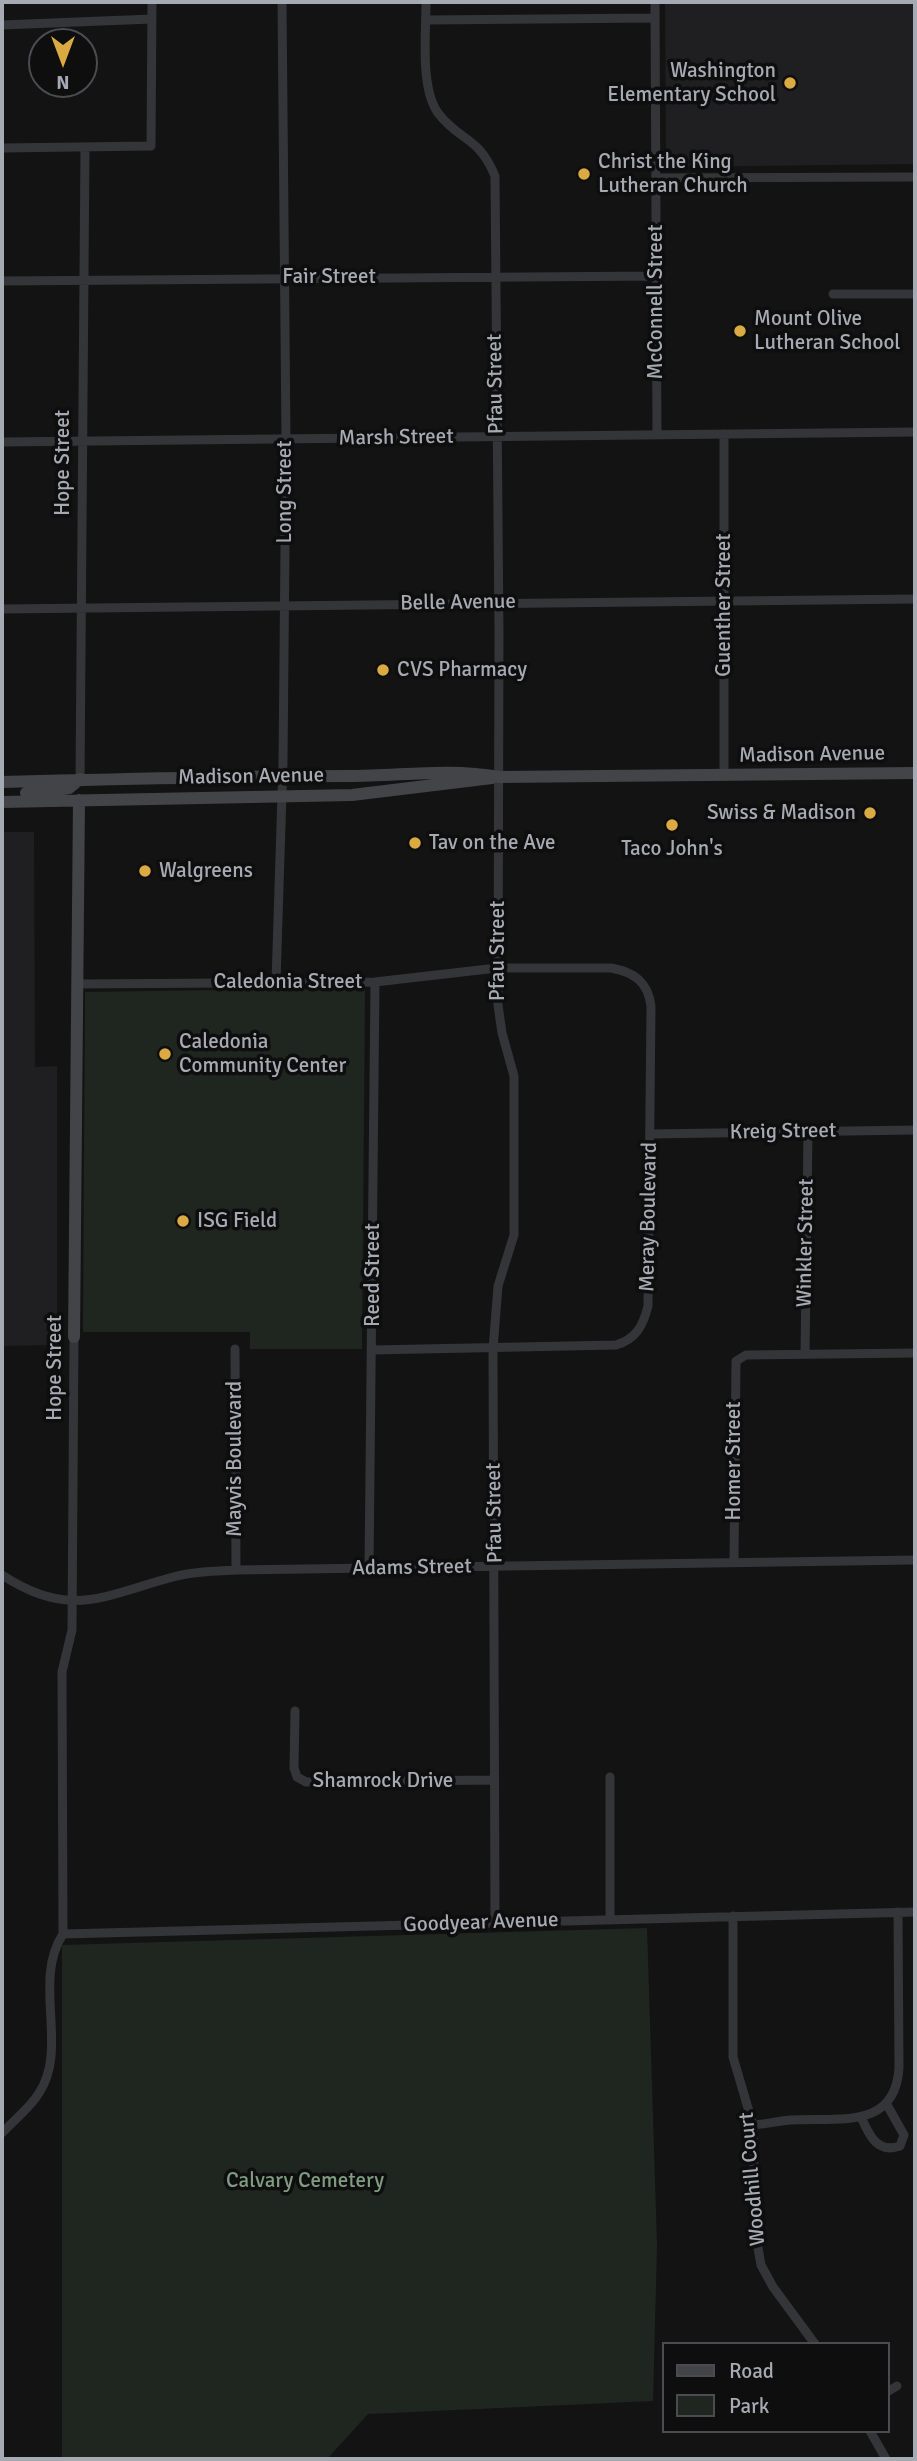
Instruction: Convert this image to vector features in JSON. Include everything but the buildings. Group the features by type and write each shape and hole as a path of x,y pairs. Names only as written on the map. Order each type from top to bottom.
{"main road":[{"name":"Madison Avenue","path":"2,782 397,775 430,771 469,772 499,777"},
{"name":"Madison Avenue","path":"2,802 385,793 499,777 915,773"},
{"path":"2,795 62,790 80,779"},
{"name":"Hope Street","path":"74,1337 79,800"}],"street":[{"path":"2,148 151,146 152,2"},
{"name":"Long Street","path":"276,982 282,776 286,440 282,2"},
{"name":"Pfau Street","path":"426,2 428,93 438,113 479,146 495,176 499,603 497,968 502,1033 514,1076 514,1235 498,1286 493,1349 495,1922"},
{"name":"McConnell Street","path":"655,2 657,435"},
{"path":"426,20 656,18"},
{"path":"2,25 152,19"},
{"name":"Hope Street","path":"80,779 85,148"},
{"path":"656,178 915,177"},
{"name":"Fair Street","path":"2,281 83,278 656,276"},
{"path":"833,294 915,294"},
{"name":"Marsh Street","path":"2,442 915,432"},
{"name":"Guenther Street","path":"724,434 724,775"},
{"name":"Belle Avenue","path":"2,609 915,599"},
{"name":"Caledonia Street","path":"78,984 375,982 497,968"},
{"name":"Meray Boulevard","path":"373,1350 617,1345 632,1340 645,1319 648,1306 649,993 639,979 628,971 611,968 497,968"},
{"name":"Reed Street","path":"369,1569 375,982"},
{"name":"Kreig Street","path":"650,1134 915,1130"},
{"name":"Winkler Street","path":"805,1354 807,1132"},
{"name":"Hope Street","path":"63,1934 62,1672 72,1630 74,1337"},
{"name":"Mayvis Boulevard","path":"235,1349 236,1570"},
{"path":"805,1354 915,1353"},
{"name":"Homer Street","path":"734,1562 733,1371 736,1361 746,1355 805,1354"},
{"name":"Adams Street","path":"2,1575 46,1596 72,1600 102,1599 176,1576 236,1570 915,1560"},
{"name":"Shamrock Drive","path":"295,1711 294,1768 297,1777 306,1782 494,1780"},
{"path":"610,1777 610,1919"},
{"path":"753,2126 861,2117 886,2103 895,2092 898,2079 898,1912"},
{"name":"Goodyear Avenue","path":"63,1934 915,1912"},
{"name":"Woodhill Court","path":"733,1916 733,2057 753,2126 755,2231 761,2265 773,2287 814,2342"},
{"path":"2,2133 39,2094 46,2079 50,2061 50,1972 54,1947 63,1934"},
{"path":"861,2117 869,2134 879,2145 886,2149 900,2146 904,2135 886,2103"},
{"path":"889,2391 897,2386"},
{"path":"871,2433 886,2459"}],"shaded area":[{"name":"Washington Elementary School","path":"665,2 915,2 915,164 666,167"},
{"path":"2,832 34,832 35,1067 57,1066 57,1345 2,1346"}],"green space":[{"name":"ISG Field","path":"365,988 362,1349 250,1349 250,1332 83,1332 85,992"},
{"name":"Calvary Cemetery","path":"647,1928 657,2245 653,2401 368,2414 327,2459 62,2459 62,1945"}],"place":[{"name":"Washington Elementary School","path":"790,83"},
{"name":"Christ the King Lutheran Church","path":"584,174"},
{"name":"Mount Olive Lutheran School","path":"740,331"},
{"name":"CVS Pharmacy","path":"383,670"},
{"name":"Swiss & Madison","path":"870,813"},
{"name":"Taco John's","path":"672,825"},
{"name":"Tav on the Ave","path":"415,843"},
{"name":"Walgreens","path":"145,871"},
{"name":"Caledonia Community Center","path":"165,1054"},
{"name":"ISG Field","path":"183,1221"}]}
